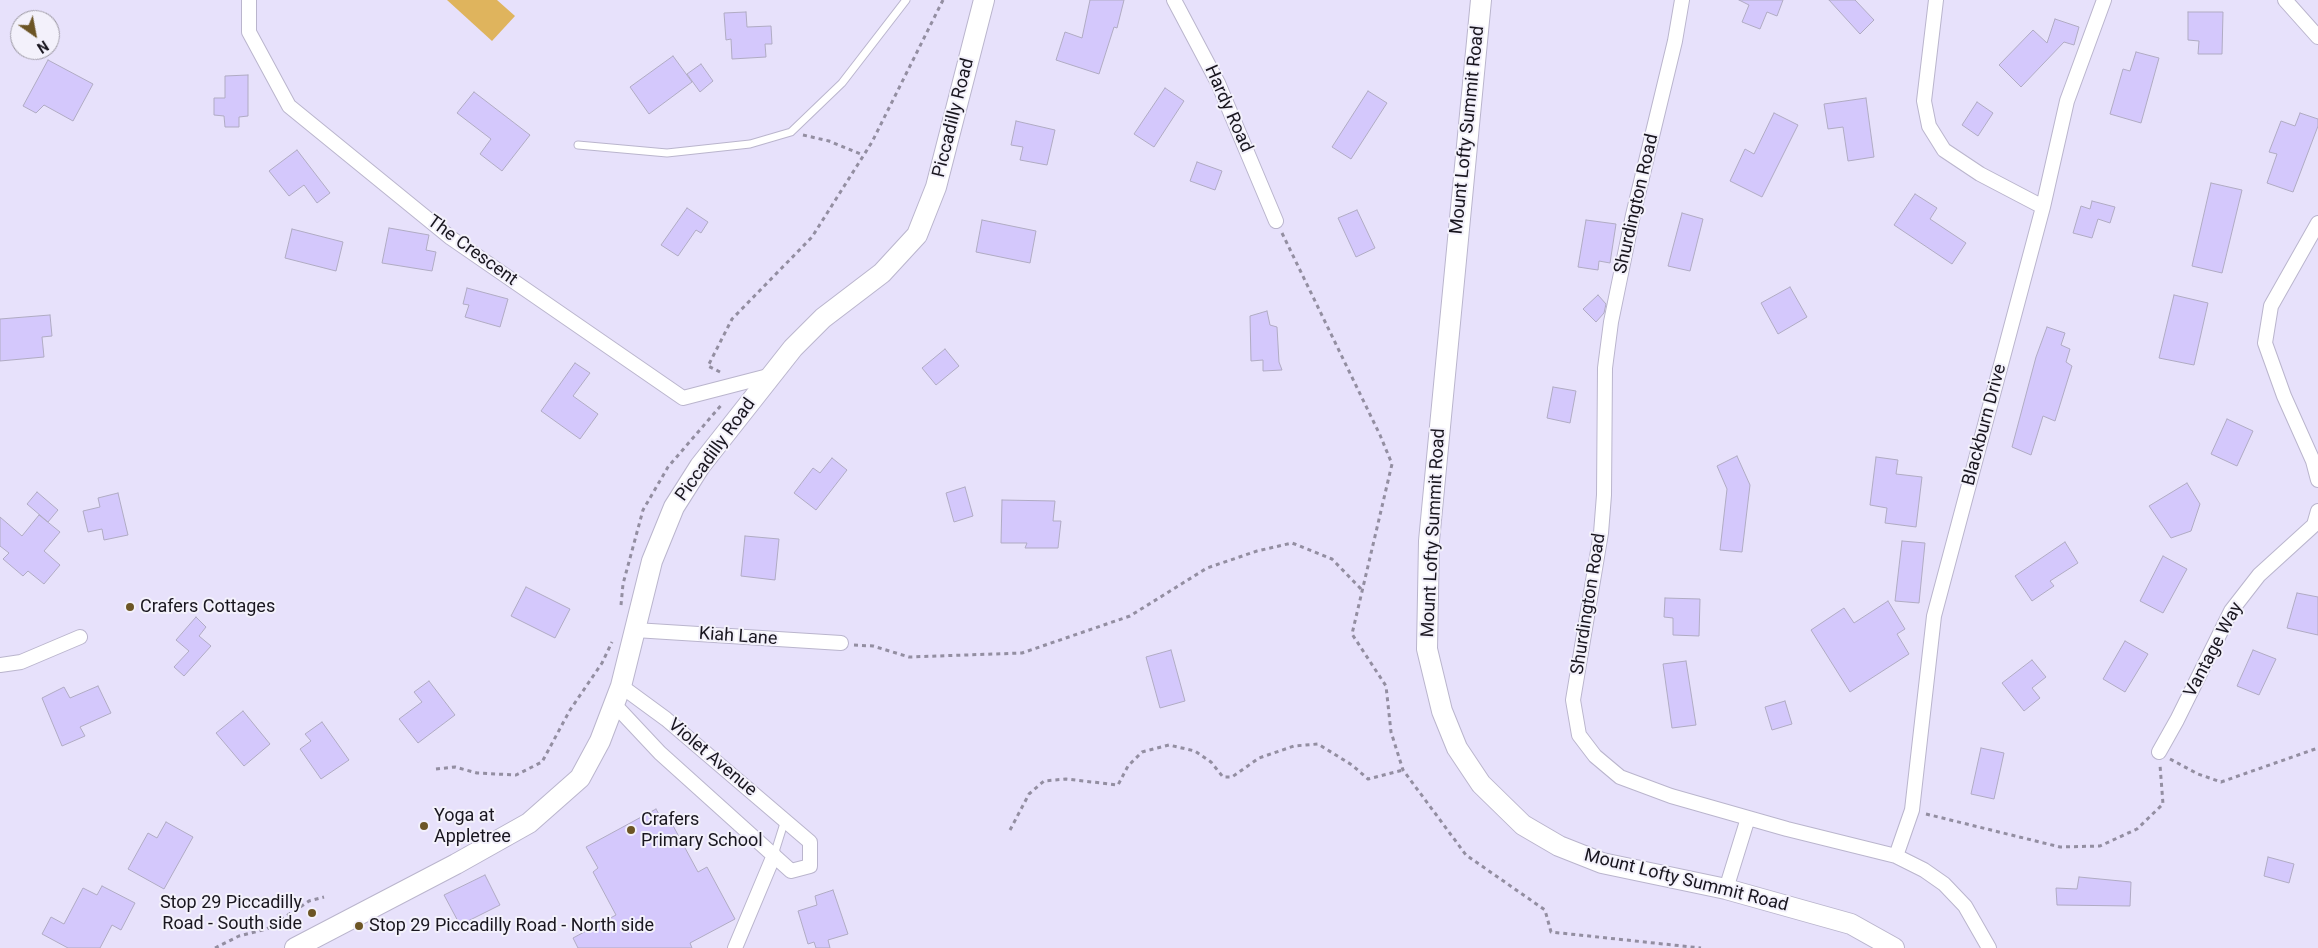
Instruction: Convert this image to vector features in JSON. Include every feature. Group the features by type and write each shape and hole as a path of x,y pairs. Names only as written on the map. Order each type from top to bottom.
{"main road":[{"name":"Piccadilly Road","path":"295,948 456,864 529,823 580,778 600,740 618,695 652,561 674,507 700,466 793,348 823,318 882,274 917,235 936,187 984,0"},
{"name":"Mount Lofty Summit Road","path":"1481,0 1429,541 1427,649 1442,711 1457,748 1480,784 1523,825 1559,846 1602,863 1726,889 1851,924 1894,948"}],"street":[{"name":"The Crescent","path":"249,0 248,32 288,106 451,238 682,398 772,375"},
{"name":"Hardy Road","path":"1174,0 1218,83 1276,221"},
{"name":"Shurdington Road","path":"1682,0 1675,41 1633,215 1611,322 1605,368 1604,495 1601,533 1573,700 1579,735 1595,756 1620,777 1672,796 1748,818 1896,856 1944,884 1965,906 1990,948"},
{"path":"1936,0 1924,101 1929,126 1944,150 1980,174 2043,207"},
{"name":"Blackburn Drive","path":"1896,856 1912,810 1934,616 2043,207 2067,102 2104,0"},
{"path":"2285,0 2318,37"},
{"path":"2318,223 2271,306 2265,343 2284,396 2313,461 2318,480"},
{"name":"Vantage Way","path":"2159,752 2177,720 2230,611 2259,575 2314,525 2318,511"},
{"name":"Kiah Lane","path":"635,630 841,643"},
{"path":"0,665 21,662 80,638"},
{"name":"Violet Avenue","path":"618,695 666,718 785,819 810,842 810,866 791,871 660,753 618,695"},
{"path":"1726,889 1748,818"},
{"path":"735,948 774,855"}],"lane":[{"path":"578,145 667,153 750,144 791,132 842,83 906,0"},
{"path":"774,855 785,819"}],"path":[{"path":"620,609 623,584 643,510 668,467 740,383 708,366 732,319 812,237 863,156 943,0"},
{"path":"791,132 829,141 863,156"},
{"path":"841,643 873,646 909,657 1022,653 1130,616 1207,568 1257,551 1292,543 1332,560 1362,590"},
{"path":"436,769 455,767 477,773 516,775 542,762 570,710 602,663 619,626 635,630"},
{"path":"1010,830 1029,794 1044,781 1066,778 1118,785 1128,766 1142,752 1169,745 1196,751 1211,762 1223,778 1232,777 1259,758 1294,746 1318,744 1352,765 1368,779 1403,770"},
{"path":"2159,752 2198,774 2221,782 2318,748"},
{"path":"1912,810 2060,846 2100,846 2137,829 2163,804 2159,752"},
{"path":"215,948 239,936 267,929 310,901 324,896"}],"shaded area":[{"path":"447,0 497,0 515,16 492,41"}],"building":[{"path":"1090,0 1124,0 1117,28 1114,27 1099,74 1056,60 1065,32 1082,38"},
{"path":"1739,0 1783,0 1777,16 1767,12 1760,29 1742,22 1749,5"},
{"path":"1829,0 1855,0 1874,20 1860,34"},
{"path":"746,12 747,27 771,26 772,44 765,44 766,57 732,59 731,39 726,40 724,13"},
{"path":"2188,12 2223,12 2222,54 2198,54 2199,41 2188,40"},
{"path":"2055,19 2079,27 2074,45 2064,42 2021,87 1999,65 2033,30 2047,43"},
{"path":"2136,52 2159,58 2141,123 2110,114 2123,69 2130,71"},
{"path":"673,56 692,82 649,114 630,87"},
{"path":"48,60 93,84 73,121 44,105 36,113 23,106"},
{"path":"701,64 713,81 700,92 687,74"},
{"path":"248,75 248,116 239,117 239,127 225,127 224,116 214,115 214,98 225,98 225,76"},
{"path":"1165,88 1184,101 1154,147 1134,134"},
{"path":"1368,91 1387,103 1351,159 1332,147"},
{"path":"474,92 530,135 502,171 480,154 491,139 457,113"},
{"path":"1866,98 1874,157 1848,161 1843,127 1828,129 1824,104"},
{"path":"1977,102 1993,113 1978,136 1962,125"},
{"path":"1774,113 1798,125 1762,197 1730,181 1745,149 1754,154"},
{"path":"2300,113 2318,119 2318,126 2293,192 2267,183 2277,154 2269,152 2281,121 2295,126"},
{"path":"1016,121 1055,130 1047,165 1020,160 1023,147 1011,145"},
{"path":"297,150 330,193 317,203 304,185 289,196 269,171"},
{"path":"1197,162 1222,171 1215,190 1190,181"},
{"path":"2211,183 2242,190 2222,273 2192,266"},
{"path":"1915,194 1937,208 1930,219 1966,243 1952,264 1894,225"},
{"path":"2092,201 2115,207 2110,223 2098,219 2092,238 2073,233 2081,206 2090,209"},
{"path":"687,208 708,222 701,233 696,230 678,256 661,245"},
{"path":"1357,210 1375,248 1356,257 1338,218"},
{"path":"1682,213 1703,219 1690,271 1668,266"},
{"path":"982,220 1036,231 1030,263 976,252"},
{"path":"1586,220 1616,224 1610,263 1599,261 1598,270 1578,267"},
{"path":"389,228 429,235 426,250 436,252 432,271 382,263"},
{"path":"292,229 343,242 336,271 285,258"},
{"path":"1790,287 1807,317 1778,334 1761,303"},
{"path":"467,288 508,299 500,327 465,317 469,305 463,304"},
{"path":"1598,295 1606,304 1604,313 1596,322 1583,309"},
{"path":"2174,295 2208,303 2194,365 2159,358"},
{"path":"1267,311 1270,325 1277,327 1279,362 1282,370 1263,371 1263,360 1251,361 1250,316"},
{"path":"50,315 52,336 42,337 44,357 0,361 0,319"},
{"path":"2047,327 2065,333 2061,345 2070,349 2066,362 2072,366 2055,421 2043,416 2031,455 2012,447 2036,357"},
{"path":"945,349 959,366 936,385 922,368"},
{"path":"575,363 590,373 573,396 598,414 580,439 541,411"},
{"path":"1553,387 1576,391 1570,423 1547,418"},
{"path":"2227,419 2253,431 2237,466 2211,454"},
{"path":"1737,456 1750,485 1742,552 1720,550 1727,489 1717,466"},
{"path":"1876,457 1898,460 1896,474 1922,477 1916,527 1885,523 1887,508 1870,505"},
{"path":"832,458 847,470 816,510 794,493 813,468 820,473"},
{"path":"2187,483 2200,504 2191,531 2171,538 2149,506"},
{"path":"965,487 973,516 954,522 946,493"},
{"path":"37,492 58,510 48,522 27,504"},
{"path":"118,493 128,535 104,540 102,529 88,532 83,511 100,507 98,498"},
{"path":"1002,500 1055,501 1053,521 1061,521 1058,548 1025,548 1027,543 1001,543"},
{"path":"39,515 60,532 44,551 60,565 44,584 28,571 23,576 3,559 9,553 0,546 0,517 22,536"},
{"path":"745,536 779,539 775,580 741,576"},
{"path":"1902,541 1925,543 1919,603 1895,601"},
{"path":"2065,542 2078,563 2050,581 2054,586 2032,601 2015,576"},
{"path":"2163,556 2187,569 2163,613 2140,601"},
{"path":"526,587 570,609 555,638 511,616"},
{"path":"2297,593 2318,597 2318,635 2287,628"},
{"path":"1665,598 1700,599 1699,636 1673,635 1673,618 1664,617"},
{"path":"1888,601 1905,629 1897,634 1909,654 1850,692 1811,630 1844,608 1854,623"},
{"path":"196,617 206,627 199,636 211,646 184,676 174,667 189,651 176,640"},
{"path":"2125,641 2148,654 2125,692 2103,679"},
{"path":"1171,650 1185,701 1160,708 1146,657"},
{"path":"2253,650 2276,659 2259,695 2237,686"},
{"path":"2032,660 2046,677 2032,688 2040,698 2024,711 2002,683"},
{"path":"1686,661 1696,725 1672,728 1663,664"},
{"path":"429,681 455,715 418,743 399,719 422,702 414,692"},
{"path":"98,686 111,713 80,727 85,736 62,746 42,698 64,687 70,698"},
{"path":"1785,701 1792,724 1772,730 1765,707"},
{"path":"243,711 270,744 244,766 216,733"},
{"path":"322,722 349,760 321,779 300,749 311,741 305,734"},
{"path":"1981,748 2004,753 1994,799 1971,794"},
{"path":"656,809 664,823 670,820 698,872 707,867 735,919 690,943 692,948 578,948 573,938 616,915 593,872 598,868 586,847"},
{"path":"166,822 193,837 164,889 128,869 148,833 157,838"},
{"path":"2268,857 2294,864 2289,883 2264,876"},
{"path":"485,875 500,905 460,925 444,895"},
{"path":"2079,877 2131,882 2130,906 2057,905 2056,888 2077,889"},
{"path":"102,886 135,903 121,930 112,925 100,948 68,948 42,934 51,917 64,924 83,888 97,895"},
{"path":"833,890 848,934 828,940 830,948 816,948 814,942 808,944 798,911 817,905 815,896"}],"place":[{"name":"Crafers Cottages","path":"130,607"},
{"name":"Yoga at Appletree","path":"424,826"},
{"name":"Crafers Primary School","path":"631,830"},
{"name":"Stop 29 Piccadilly Road - South side","path":"312,913"},
{"name":"Stop 29 Piccadilly Road - North side","path":"359,926"}]}
